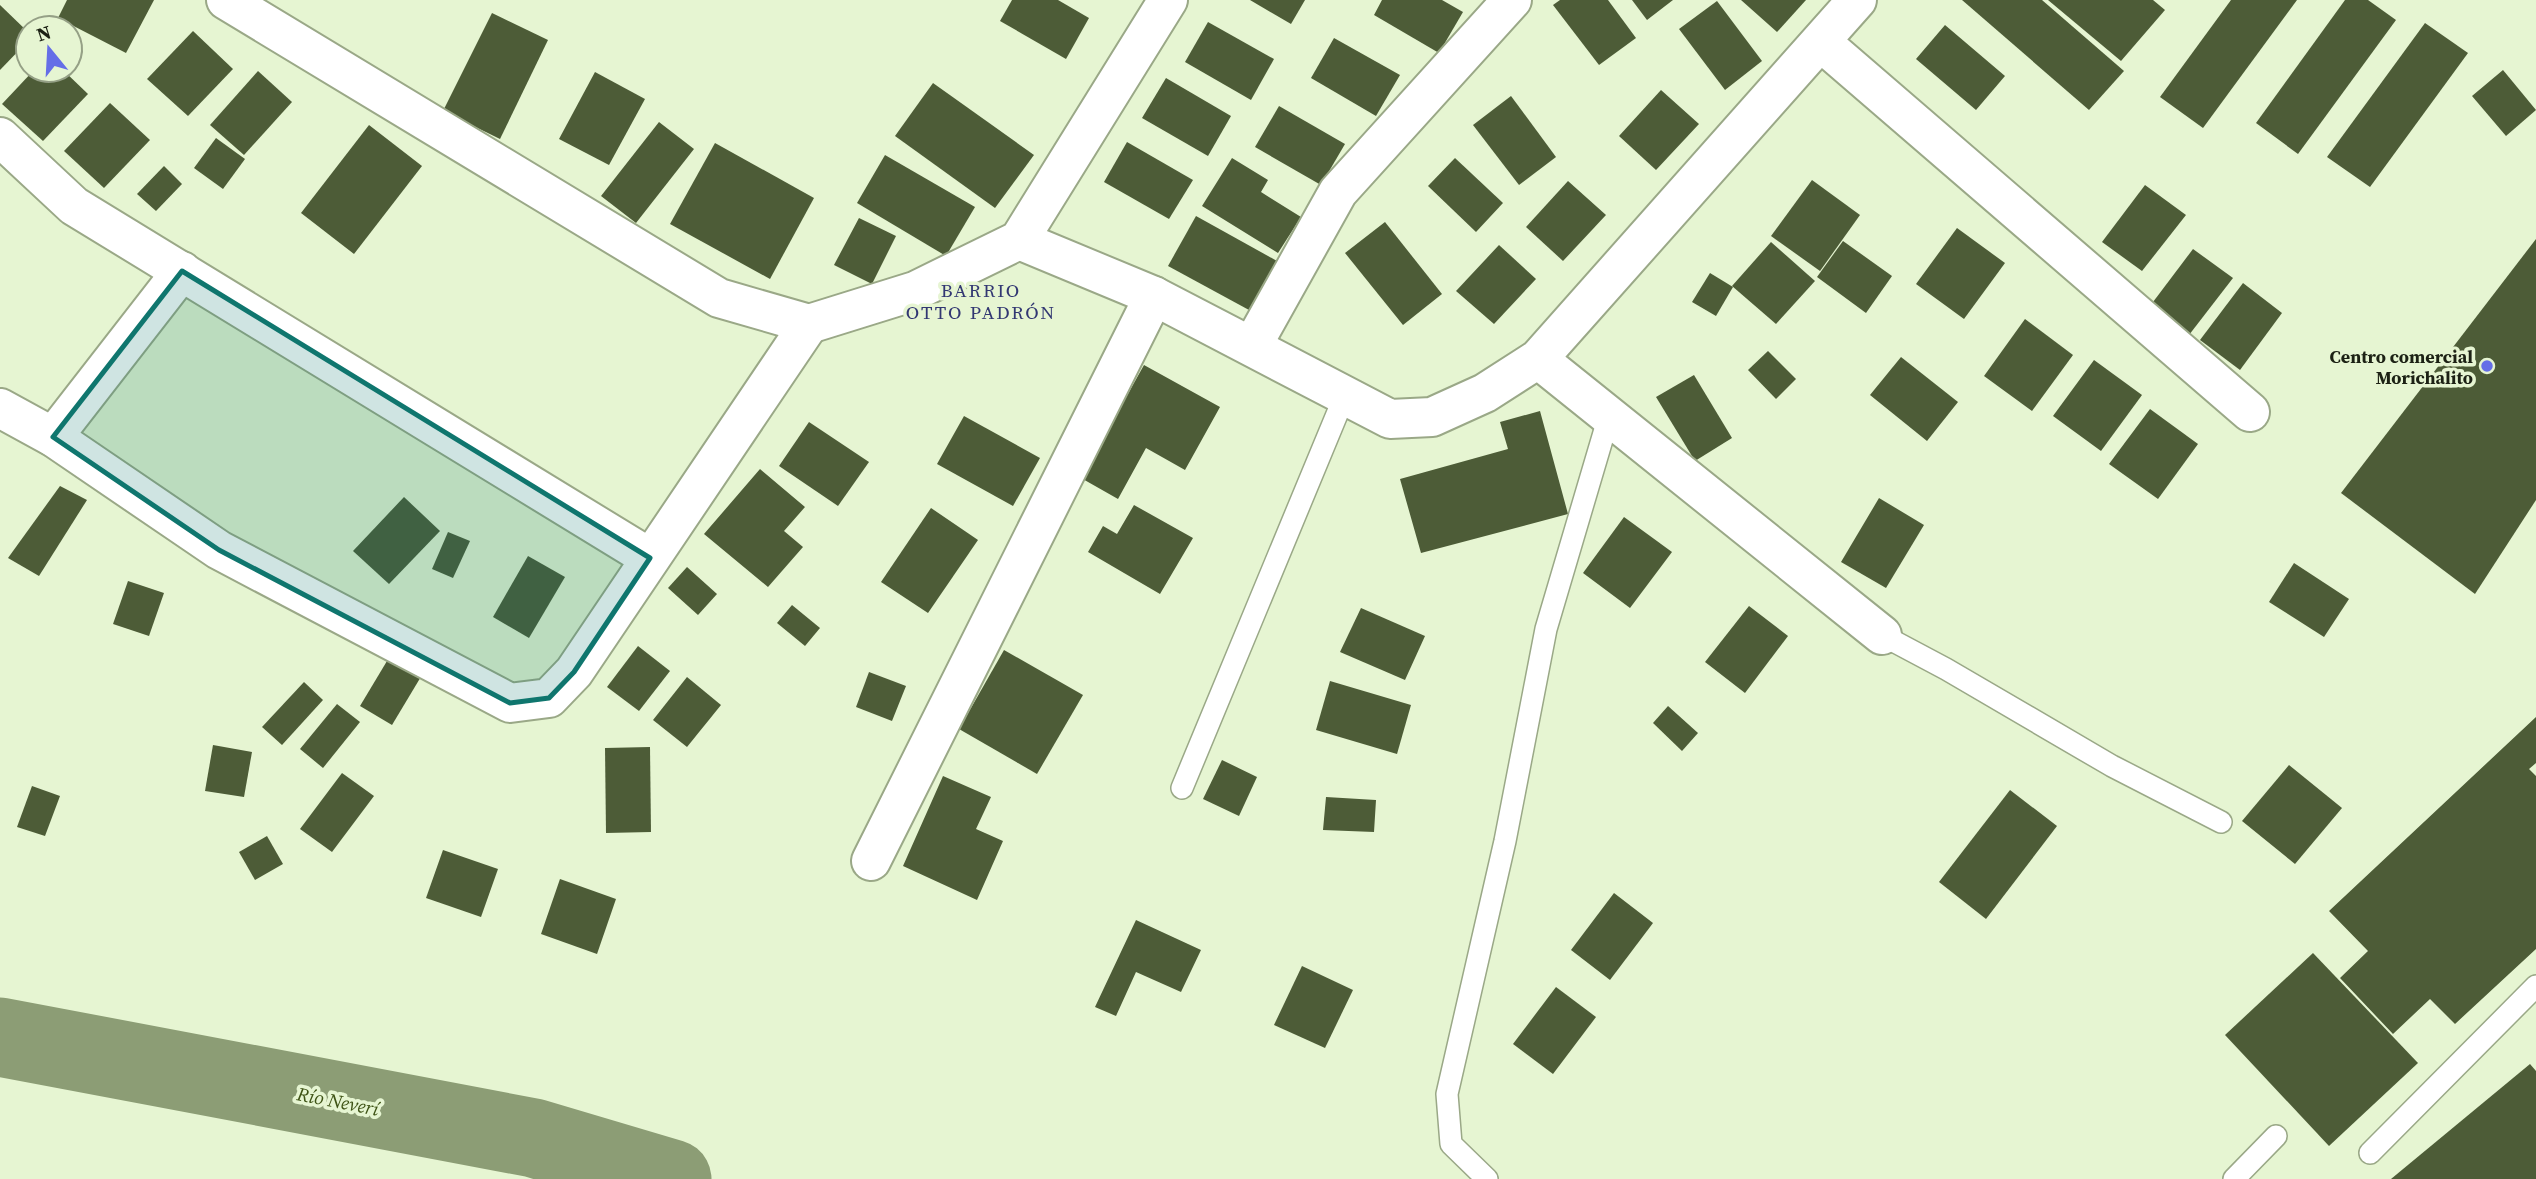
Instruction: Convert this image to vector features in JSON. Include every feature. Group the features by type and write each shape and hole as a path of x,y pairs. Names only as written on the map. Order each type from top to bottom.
{"street":[{"path":"226,0 719,298 809,324 915,290 1019,240 1168,0"},
{"path":"1252,346 1338,192 1512,0"},
{"path":"1019,240 1154,296 1390,419 1432,417 1485,393 1538,359 1857,0"},
{"path":"1821,41 2250,412"},
{"path":"0,137 74,206 650,558"},
{"path":"53,437 182,271"},
{"path":"871,861 1154,296"},
{"path":"0,408 53,437 219,550 510,703 549,698 574,672 809,324"},
{"path":"1538,359 1882,635"}],"lane":[{"path":"1182,788 1345,395"},
{"path":"1487,1179 1451,1144 1447,1094 1505,841 1546,629 1609,416"},
{"path":"1882,635 1946,669 2112,766 2221,822"},
{"path":"2370,1153 2536,986"},
{"path":"2234,1179 2276,1136"}],"highlighted area":[{"path":"182,271 650,558 574,672 549,698 510,703 219,550 53,437"}],"building":[{"path":"67,0 154,0 126,53 84,31 84,14 60,14"},
{"path":"1012,0 1058,0 1089,18 1066,59 1000,21"},
{"path":"1250,0 1305,0 1291,24"},
{"path":"1382,0 1442,0 1463,12 1439,53 1374,15"},
{"path":"1560,0 1608,0 1636,38 1599,65 1553,5"},
{"path":"1632,0 1673,0 1647,20"},
{"path":"1741,0 1806,0 1777,32"},
{"path":"1962,0 2042,0 2124,71 2089,110"},
{"path":"2048,0 2153,0 2165,10 2121,61"},
{"path":"2231,0 2297,0 2203,128 2160,97"},
{"path":"2345,0 2368,0 2396,20 2298,154 2256,123"},
{"path":"1717,1 1762,61 1725,90 1679,29"},
{"path":"0,5 14,18 14,56 0,70"},
{"path":"492,13 548,40 500,139 443,111"},
{"path":"1208,22 1274,59 1251,100 1185,62"},
{"path":"2425,23 2468,53 2370,187 2327,157"},
{"path":"1945,25 2005,76 1976,110 1916,59"},
{"path":"193,31 233,69 188,116 147,79"},
{"path":"1334,38 1400,75 1376,116 1311,78"},
{"path":"2503,70 2536,110 2506,136 2472,96"},
{"path":"258,71 292,102 244,155 210,125"},
{"path":"595,72 645,99 609,165 559,139"},
{"path":"1166,78 1231,116 1208,156 1142,118"},
{"path":"933,83 1034,155 995,208 895,136"},
{"path":"21,84 78,84 88,94 43,141 2,104"},
{"path":"1661,90 1699,124 1656,170 1619,136"},
{"path":"1511,96 1556,157 1519,185 1473,125"},
{"path":"110,103 150,140 104,188 64,151"},
{"path":"1279,106 1345,144 1321,185 1255,147"},
{"path":"659,122 694,149 636,223 601,196"},
{"path":"369,125 422,166 354,254 301,213"},
{"path":"216,138 245,159 223,189 194,168"},
{"path":"1127,142 1193,180 1169,219 1104,182"},
{"path":"715,143 814,198 770,279 670,224"},
{"path":"885,155 975,207 946,256 857,203"},
{"path":"1232,158 1268,180 1261,192 1301,217 1278,253 1202,206"},
{"path":"1455,158 1503,203 1476,232 1428,186"},
{"path":"164,166 182,184 156,211 137,194"},
{"path":"1812,180 1860,215 1820,271 1771,236"},
{"path":"1568,181 1606,215 1563,261 1526,227"},
{"path":"2145,185 2186,215 2142,271 2102,242"},
{"path":"1196,216 1277,261 1249,310 1168,266"},
{"path":"859,218 896,236 872,284 834,265"},
{"path":"1385,222 1442,294 1403,325 1345,253"},
{"path":"1957,228 2005,263 1964,319 1916,284"},
{"name":"Centro comercial Morichalito","path":"2536,239 2536,500 2475,594 2341,493"},
{"path":"1843,241 1892,276 1866,313 1817,277"},
{"path":"1771,242 1815,281 1776,324 1732,286"},
{"path":"1499,245 1536,279 1494,324 1456,291"},
{"path":"2193,249 2233,278 2189,335 2150,306"},
{"path":"1710,273 1733,287 1716,316 1692,302"},
{"path":"2243,283 2282,313 2240,370 2200,340"},
{"path":"2025,319 2073,355 2032,411 1984,376"},
{"path":"1768,351 1796,379 1776,399 1748,370"},
{"path":"1901,357 1958,402 1927,441 1870,395"},
{"path":"2094,360 2142,395 2101,451 2053,416"},
{"path":"1144,365 1220,407 1185,470 1146,448 1118,499 1081,478"},
{"path":"1694,375 1732,438 1695,461 1656,397"},
{"path":"2150,409 2198,444 2158,499 2109,464"},
{"path":"1540,411 1568,514 1421,553 1400,479 1508,449 1500,422"},
{"path":"964,416 1040,458 1013,506 937,464"},
{"path":"809,422 869,462 838,506 779,466"},
{"path":"760,469 805,507 784,531 803,547 768,587 704,534"},
{"path":"60,486 87,500 39,576 8,558"},
{"path":"404,497 440,531 389,584 353,551"},
{"path":"1879,498 1924,525 1886,588 1841,562"},
{"path":"1134,505 1193,538 1160,594 1088,552 1103,526 1117,534"},
{"path":"931,508 978,540 928,613 881,582"},
{"path":"1624,517 1672,552 1630,608 1583,573"},
{"path":"448,532 470,541 453,578 432,569"},
{"path":"528,556 565,577 529,638 493,617"},
{"path":"2294,563 2349,599 2324,637 2269,602"},
{"path":"687,567 717,594 698,615 668,588"},
{"path":"128,581 164,593 149,636 113,624"},
{"path":"792,605 820,628 805,646 777,623"},
{"path":"1749,606 1788,636 1745,693 1705,662"},
{"path":"1361,608 1425,636 1405,680 1340,652"},
{"path":"638,646 670,671 639,711 607,687"},
{"path":"1004,650 1083,695 1037,774 959,729"},
{"path":"390,656 422,675 392,725 360,706"},
{"path":"869,672 906,686 892,721 856,707"},
{"path":"687,677 721,705 687,747 653,720"},
{"path":"1330,681 1411,705 1397,754 1316,730"},
{"path":"304,682 323,700 282,745 262,727"},
{"path":"337,704 360,722 323,768 300,749"},
{"path":"1668,706 1698,733 1682,751 1653,723"},
{"path":"2536,717 2536,763 2529,769 2536,776 2536,949 2455,1024 2430,999 2393,1034 2340,978 2368,951 2329,911"},
{"path":"213,745 252,752 244,797 205,791"},
{"path":"650,747 651,832 606,833 605,748"},
{"path":"1222,760 1257,777 1239,816 1203,799"},
{"path":"2289,765 2342,808 2295,864 2242,821"},
{"path":"342,773 374,796 332,852 300,829"},
{"path":"943,776 991,797 976,829 1003,841 977,900 903,866"},
{"path":"32,786 60,796 45,836 17,827"},
{"path":"2010,790 2057,826 1986,919 1939,882"},
{"path":"1326,797 1376,800 1374,832 1323,830"},
{"path":"267,836 283,864 255,880 239,852"},
{"path":"443,850 498,869 481,917 426,898"},
{"path":"560,879 616,899 597,954 541,934"},
{"path":"1614,893 1653,923 1610,980 1571,950"},
{"path":"1136,920 1201,950 1181,992 1136,972 1116,1016 1095,1007"},
{"path":"2313,953 2418,1063 2329,1146 2225,1035"},
{"path":"1302,966 1353,990 1325,1048 1274,1025"},
{"path":"1556,987 1596,1017 1553,1074 1513,1044"},
{"path":"2530,1064 2536,1071 2536,1179 2391,1179"}],"waterway":[{"name":"Río Neverí","path":"0,1037 534,1138 672,1179"}],"place":[{"name":"Centro comercial Morichalito","path":"2487,366"}],"district":[{"name":"BARRIO OTTO PADRÓN","path":"981,301"}]}
